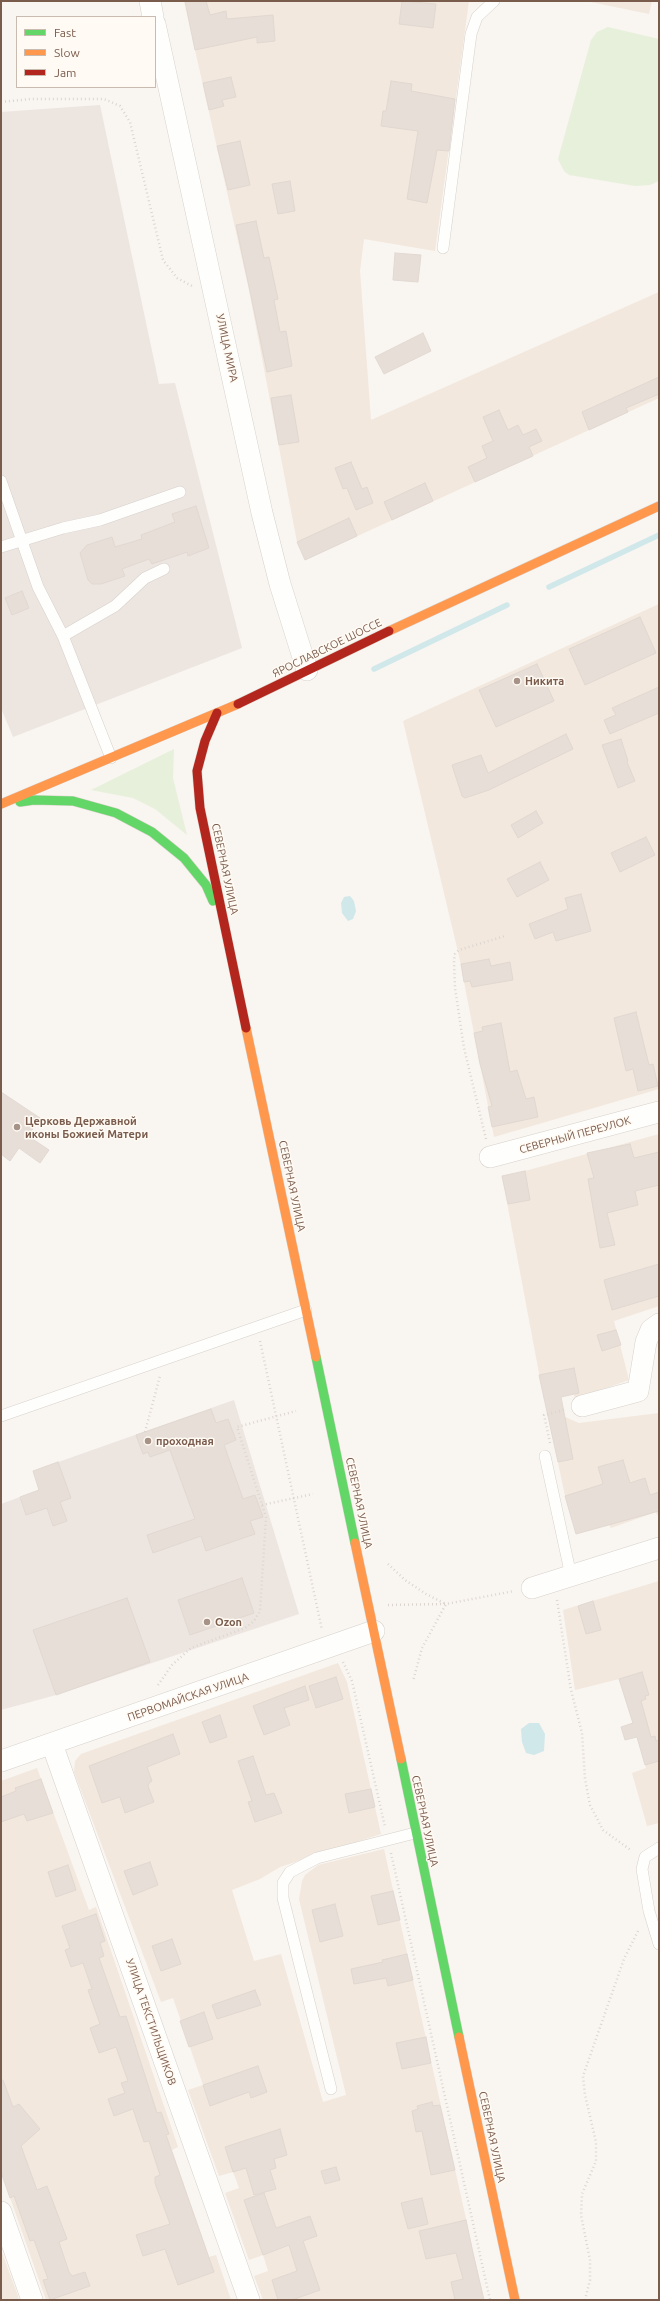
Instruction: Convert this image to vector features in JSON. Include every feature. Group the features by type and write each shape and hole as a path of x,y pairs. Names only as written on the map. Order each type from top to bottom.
{"main road":[{"name":"ЯРОСЛАВСКОЕ ШОССЕ","path":"1,805 217,713 659,506"},
{"name":"СЕВЕРНАЯ УЛИЦА","path":"217,713 200,755 197,771 206,838 374,1631 415,1833 515,2300"},
{"path":"1,805 34,800 73,801 116,813 152,832 184,858 206,885 223,922"}],"street":[{"path":"150,1 153,16"},
{"name":"УЛИЦА МИРА","path":"156,29 262,513 280,584 307,670"},
{"name":"СЕВЕРНЫЙ ПЕРЕУЛОК","path":"490,1157 659,1112"},
{"path":"582,1406 638,1391 646,1342 650,1330 659,1324"},
{"path":"532,1588 659,1548"},
{"name":"ПЕРВОМАЙСКАЯ УЛИЦА","path":"1,1761 374,1631"},
{"name":"УЛИЦА ТЕКСТИЛЬЩИКОВ","path":"52,1744 249,2300"},
{"path":"1,2212 32,2300"}],"lane":[{"path":"443,248 471,34 477,17 494,1"},
{"path":"1,481 38,587 63,636 111,758"},
{"path":"1,547 64,528 100,520 180,492"},
{"path":"63,636 115,606 145,578 164,569"},
{"path":"1,1416 306,1310"},
{"path":"545,1456 562,1578"},
{"path":"331,2089 282,1898 283,1883 290,1872 317,1858 415,1833"},
{"path":"659,1848 645,1857 642,1869 649,1911 659,1944"}],"path":[{"path":"1,102 31,99 104,99 120,106 130,122 162,260 177,278 216,300"},
{"path":"490,1157 464,1048 454,988 454,960 455,954 459,950 505,936"},
{"path":"257,1327 323,1635"},
{"path":"145,1432 164,1360"},
{"path":"545,1456 550,1443 544,1415 582,1406"},
{"path":"157,1686 172,1665 192,1648 246,1628 254,1621 260,1611 266,1517 237,1428 296,1411"},
{"path":"262,1505 313,1494"},
{"path":"388,1564 416,1587 446,1604"},
{"path":"562,1578 571,1690 582,1733 585,1779 590,1805 603,1830 625,1848 645,1857"},
{"path":"396,1603 446,1604 532,1588"},
{"path":"413,1680 422,1648 446,1604"},
{"path":"342,1660 352,1681 490,2300"},
{"path":"585,2300 590,2280 590,2260 581,2215 582,2194 596,2161 596,2142 585,2095 584,2076 624,1959 649,1911"}],"shaded area":[{"path":"184,1 469,1 435,251 364,239 360,271 371,420 659,292 659,398 305,560 297,542 249,290"},
{"path":"586,1 652,1 649,14"},
{"path":"100,105 159,384 175,383 242,648 13,737 1,708 1,112"},
{"path":"659,604 659,1089 494,1137 459,956 403,721"},
{"path":"659,1134 659,1306 614,1321 629,1380 575,1399 574,1394 544,1400 502,1176"},
{"path":"234,1400 299,1614 56,1695 1,1710 1,1504 39,1490 33,1471"},
{"path":"659,1413 659,1514 657,1515 656,1512 611,1528 609,1525 576,1534 565,1496 549,1420 565,1417 579,1423"},
{"path":"659,1581 659,1823 647,1826 632,1773 646,1768 619,1679 575,1690 563,1610"},
{"path":"338,1663 347,1682 381,1834 280,1867 260,1879 232,1890 254,1961 281,1954 323,2102 346,2095 299,1899 302,1881 305,1875 318,1865 384,1849 484,2300 263,2300 254,2276 268,2271 263,2255 249,2260 225,2193 239,2188 233,2172 219,2176 188,2090 203,2085 173,1998 161,2002 74,1772 75,1761 81,1754"},
{"path":"37,1768 89,1910 96,1907 178,2147 172,2150 209,2257 216,2255 231,2300 46,2300 1,2172 1,1781"},
{"path":"1,2250 18,2296 19,2300 1,2300"}],"green space":[{"path":"608,27 659,39 659,181 650,185 635,186 569,175 564,171 558,159 591,40 597,32"},
{"path":"174,749 173,778 187,835 155,809 133,798 91,790"}],"water":[{"path":"350,896 354,901 356,911 353,919 348,921 342,913 341,903 344,897"},
{"path":"529,1723 539,1723 545,1734 544,1751 534,1755 526,1753 522,1742 521,1729"}],"building":[{"path":"185,1 206,1 210,15 226,11 227,19 273,15 275,41 257,43 257,37 195,50"},
{"path":"402,1 436,4 433,28 399,24"},
{"path":"231,77 236,97 222,100 224,106 209,110 203,83"},
{"path":"391,81 412,84 411,91 455,99 449,151 437,150 427,203 407,199 418,131 381,126 383,111 386,111"},
{"path":"240,141 250,185 228,190 217,146"},
{"path":"290,181 295,211 278,214 272,184"},
{"path":"256,221 264,258 269,257 278,299 274,300 280,332 286,331 292,366 267,372 236,225"},
{"path":"395,253 421,255 418,282 393,280"},
{"path":"423,333 431,351 384,374 375,357"},
{"path":"659,377 659,394 626,408 628,412 589,430 582,412"},
{"path":"291,395 299,442 279,445 271,398"},
{"path":"499,410 508,430 518,425 523,435 536,429 542,441 529,447 533,456 475,482 468,467 487,458 482,446 493,441 483,417"},
{"path":"351,462 362,489 367,487 373,503 356,510 347,488 343,489 335,468"},
{"path":"425,483 433,501 392,520 384,502"},
{"path":"196,506 209,548 188,556 187,552 152,564 149,559 122,569 125,576 101,584 92,584 88,580 80,553 87,545 112,537 115,547 142,539 141,535 175,522 172,514"},
{"path":"349,518 357,536 305,560 297,542"},
{"path":"22,591 29,608 12,615 5,598"},
{"path":"640,617 656,653 585,685 569,649"},
{"path":"537,664 554,701 496,727 479,690"},
{"path":"659,687 659,713 610,734 604,720 616,715 612,708"},
{"path":"566,734 573,749 489,790 465,798 462,796 452,765 481,755 488,773"},
{"path":"621,739 628,761 627,762 635,781 618,788 602,745"},
{"path":"536,811 543,823 518,838 511,825"},
{"path":"646,837 655,855 620,872 611,853"},
{"path":"540,862 549,880 517,897 507,879"},
{"path":"581,894 591,931 556,941 553,932 535,939 529,924 568,909 565,898"},
{"path":"489,959 491,966 510,962 513,980 472,987 470,981 464,982 461,964"},
{"path":"636,1012 649,1065 653,1064 658,1086 638,1091 633,1069 626,1071 614,1018"},
{"path":"501,1023 510,1072 517,1070 526,1099 534,1097 538,1117 492,1127 488,1107 492,1106 480,1064 474,1033 483,1031 482,1027"},
{"name":"Церковь Державной иконы Божией Матери","path":"1,1092 40,1118 28,1136 49,1150 40,1163 19,1148 10,1161 1,1154"},
{"path":"630,1144 634,1158 659,1152 659,1185 635,1191 638,1205 607,1213 615,1245 600,1248 588,1179 594,1178 587,1153"},
{"path":"525,1171 530,1200 508,1204 502,1176"},
{"path":"659,1264 659,1296 612,1310 604,1280"},
{"path":"616,1330 621,1345 602,1351 597,1335"},
{"path":"574,1368 579,1393 561,1397 573,1459 558,1462 539,1375"},
{"path":"211,1409 216,1423 228,1419 236,1440 224,1445 243,1499 255,1495 263,1517 250,1521 255,1534 206,1551 201,1536 153,1553 147,1535 195,1519 170,1450 150,1457 148,1452 143,1454 136,1435"},
{"path":"623,1460 630,1483 645,1478 650,1495 659,1492 659,1511 576,1534 565,1496 603,1484 598,1467"},
{"path":"58,1462 71,1498 60,1502 67,1521 53,1526 47,1508 26,1515 20,1497 39,1490 33,1471"},
{"path":"242,1578 254,1613 190,1635 178,1600"},
{"path":"127,1598 150,1662 56,1695 33,1630"},
{"path":"593,1601 601,1630 586,1634 578,1606"},
{"path":"642,1672 649,1695 645,1696 646,1699 641,1701 651,1737 655,1736 656,1741 659,1740 659,1761 645,1765 637,1737 625,1740 621,1727 633,1723 619,1679"},
{"path":"336,1677 343,1699 316,1708 309,1686"},
{"path":"305,1686 309,1700 284,1708 290,1725 264,1735 253,1706"},
{"path":"220,1715 227,1737 210,1743 202,1722"},
{"path":"173,1734 180,1754 147,1767 152,1781 148,1786 154,1802 125,1813 120,1797 102,1803 89,1766"},
{"path":"253,1756 266,1795 274,1793 282,1813 255,1822 248,1802 252,1801 238,1761"},
{"path":"41,1779 53,1813 27,1821 24,1814 1,1822 1,1797 16,1791 15,1788"},
{"path":"371,1789 375,1807 349,1813 345,1794"},
{"path":"150,1862 158,1885 133,1895 124,1871"},
{"path":"68,1865 76,1890 56,1897 48,1872"},
{"path":"393,1891 400,1920 378,1925 371,1896"},
{"path":"335,1904 343,1936 320,1942 312,1910"},
{"path":"96,1914 105,1941 100,1943 104,1956 99,1958 120,2017 126,2016 157,2113 161,2112 169,2134 166,2135 214,2272 178,2285 165,2249 143,2256 136,2235 170,2224 155,2183 155,2177 160,2175 149,2141 144,2142 133,2109 114,2116 108,2099 125,2093 121,2083 128,2081 116,2047 99,2053 90,2028 100,2024 88,1990 92,1989 83,1963 71,1967 65,1950 70,1948 62,1926"},
{"path":"172,1939 181,1964 161,1971 152,1946"},
{"path":"407,1954 413,1980 388,1986 386,1978 354,1984 351,1969 383,1962 382,1960"},
{"path":"255,1990 261,2005 217,2019 212,2005"},
{"path":"204,2012 213,2039 189,2047 180,2021"},
{"path":"426,2037 431,2063 402,2069 396,2043"},
{"path":"258,2066 267,2092 251,2098 249,2092 210,2106 203,2085"},
{"path":"1,2080 3,2080 13,2107 19,2104 40,2129 21,2146 37,2190 47,2186 67,2239 59,2242 69,2272 72,2276 85,2272 90,2286 50,2300 43,2280 48,2279 34,2240 30,2241 14,2196 10,2198 1,2172"},
{"path":"432,2102 433,2106 440,2105 455,2170 431,2175 422,2131 416,2132 412,2111 418,2109 417,2106"},
{"path":"280,2129 287,2155 274,2159 276,2168 270,2170 276,2189 254,2195 246,2168 233,2172 225,2147"},
{"path":"336,2167 340,2180 325,2184 321,2171"},
{"path":"264,2193 276,2228 310,2216 317,2236 303,2241 320,2290 292,2300 278,2300 272,2280 297,2271 289,2245 263,2255 244,2200"},
{"path":"422,2198 428,2224 408,2229 401,2203"},
{"path":"466,2220 484,2300 455,2300 451,2282 463,2279 456,2253 426,2259 419,2231"}],"waterway":[{"path":"549,587 659,535"},
{"path":"374,669 507,605"}],"traffic: fast":[{"path":"20,802 34,800 73,801 116,813 152,832 184,858 206,885 213,901"},
{"path":"316,1357 355,1543"},
{"path":"401,1759 459,2037"}],"traffic: slow":[{"path":"389,631 659,506"},
{"path":"1,804 238,704"},
{"path":"246,1028 316,1357"},
{"path":"355,1543 401,1759"},
{"path":"459,2037 515,2300"}],"traffic: jam":[{"path":"238,704 389,631"},
{"path":"217,713 205,741 197,771 200,808 246,1028"}],"place":[{"name":"Никита","path":"517,681"},
{"name":"Церковь Державной иконы Божией Матери","path":"17,1127"},
{"name":"проходная","path":"148,1441"},
{"name":"Ozon","path":"207,1622"}]}
